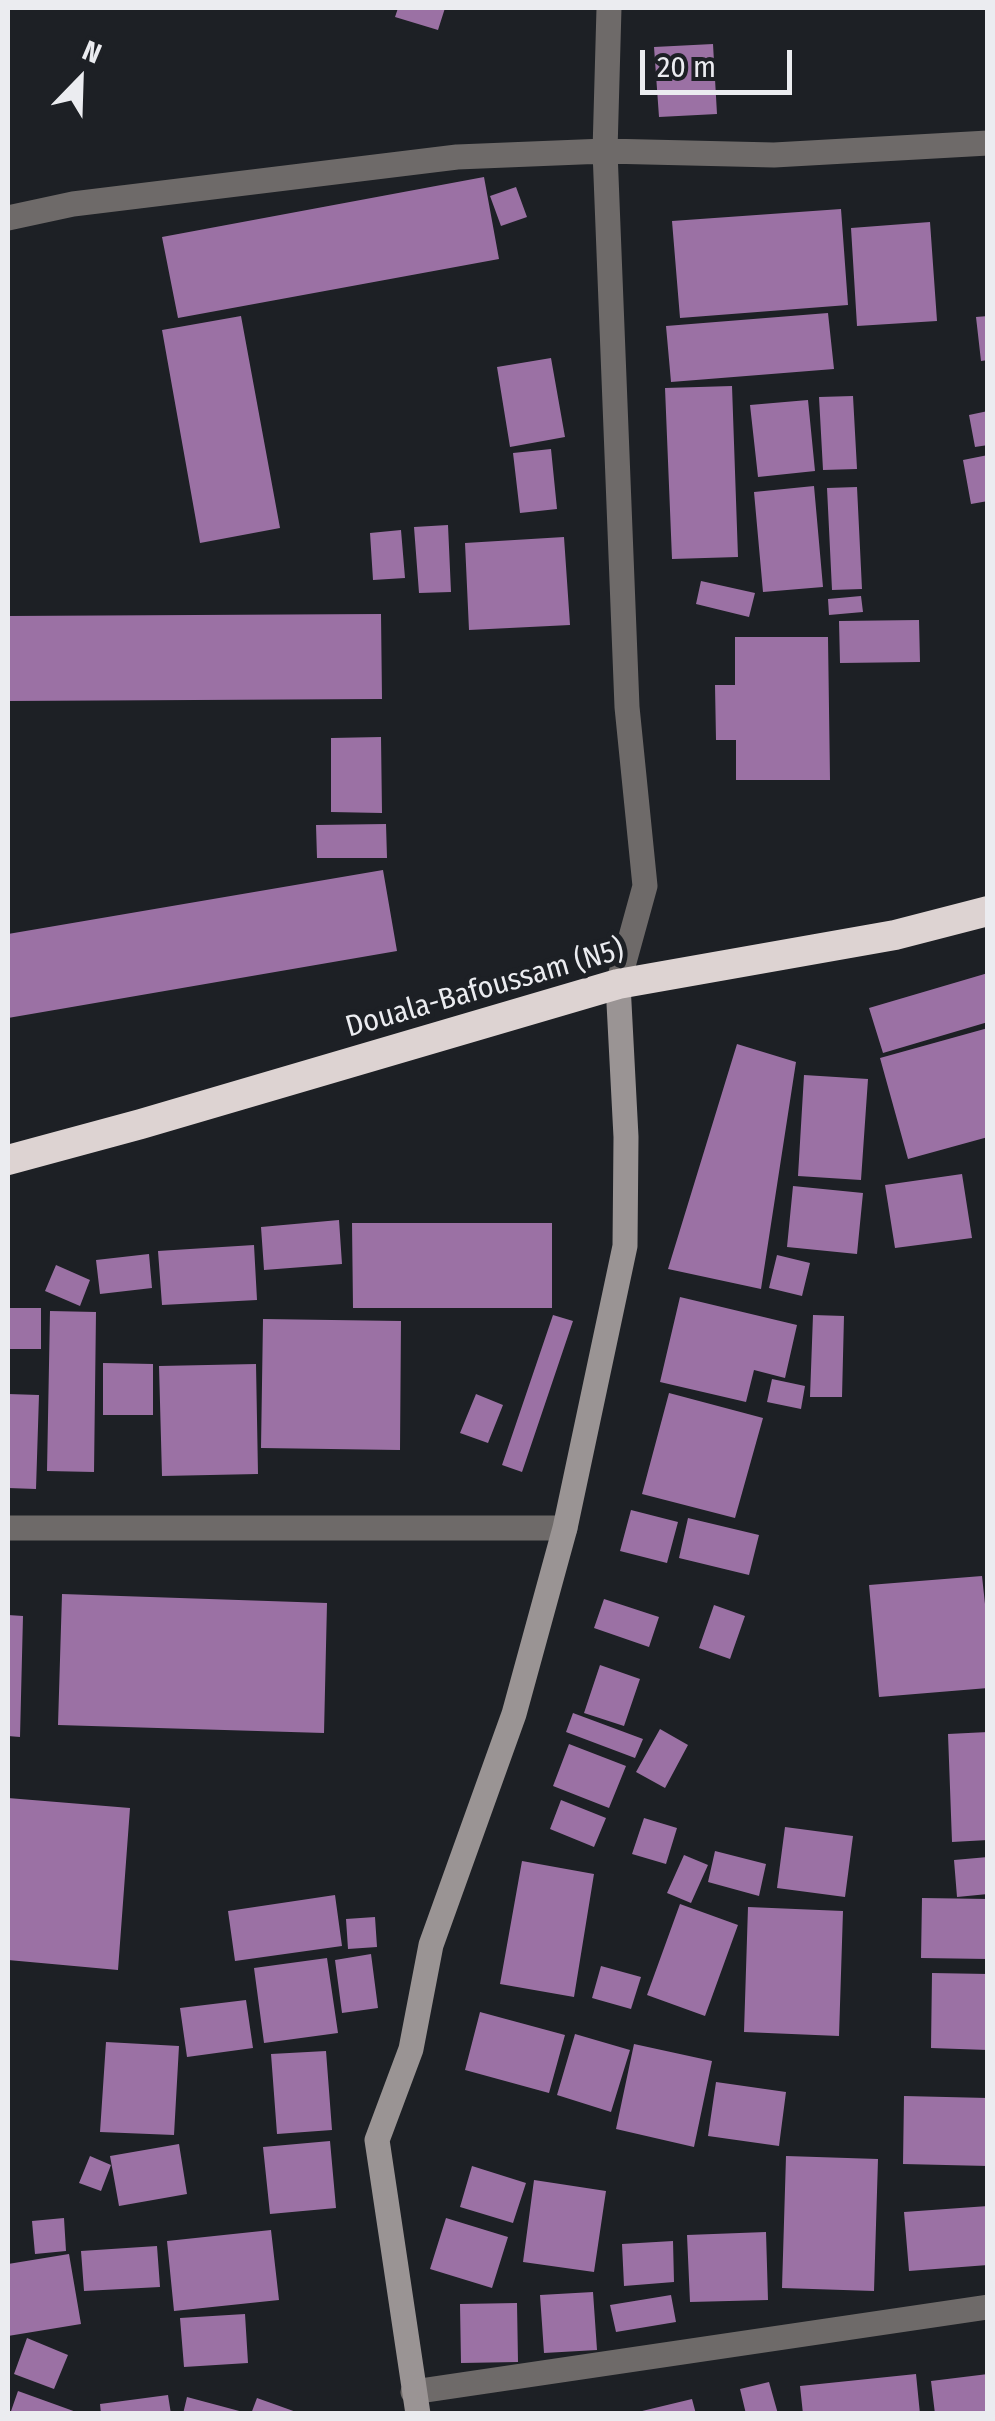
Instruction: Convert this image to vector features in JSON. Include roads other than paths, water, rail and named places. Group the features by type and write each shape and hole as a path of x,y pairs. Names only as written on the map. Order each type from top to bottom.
{"highway":[{"name":"Douala-Bafoussam (N5)","path":"8,1160 618,984 895,935 988,911"}],"street":[{"path":"610,8 605,151 627,707 645,886 618,984 626,1137 625,1246 565,1528 514,1714 431,1945 411,2049 378,2140 416,2402 988,2307"},
{"path":"8,218 73,204 457,158 605,151 774,155 988,143"},
{"path":"8,1528 565,1528"}]}
